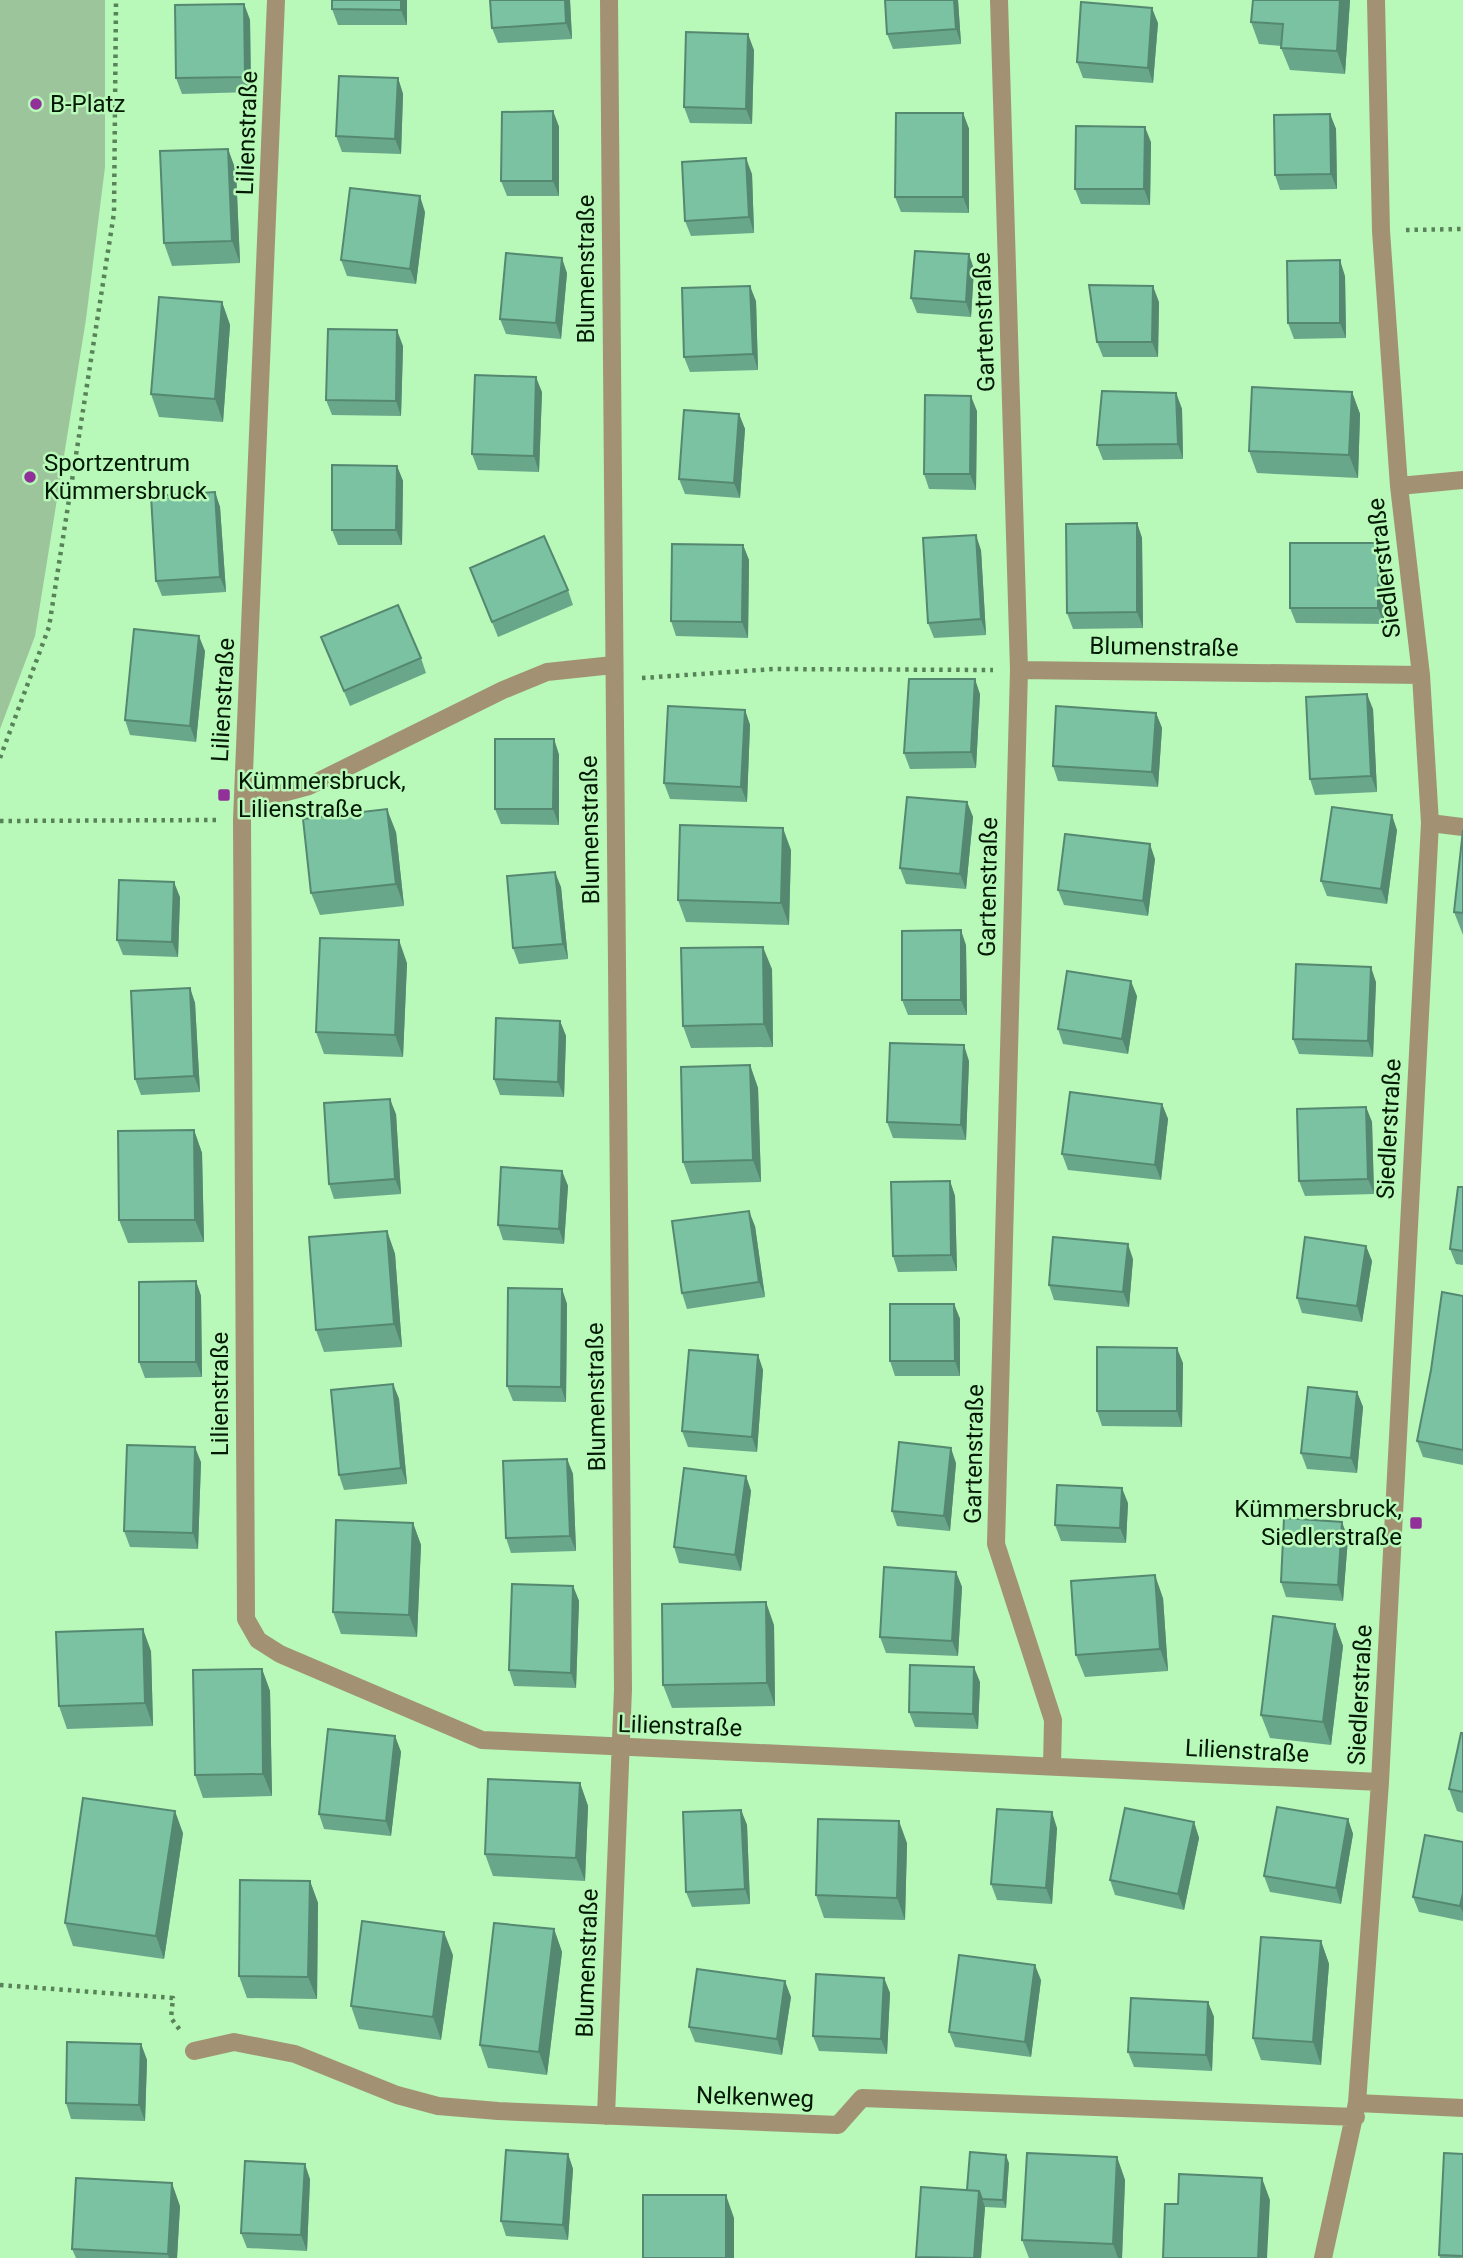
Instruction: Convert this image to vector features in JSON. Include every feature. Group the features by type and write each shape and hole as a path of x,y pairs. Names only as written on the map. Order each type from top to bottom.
{"street":[{"name":"Lilienstraße","path":"276,0 242,820 246,1619 258,1640 280,1654 482,1740 1380,1782"},
{"name":"Blumenstraße","path":"606,2116 623,1661 609,0"},
{"name":"Gartenstraße","path":"999,0 1018,670 996,1544 1053,1720 1052,1766"},
{"name":"Siedlerstraße","path":"1323,2258 1357,2110 1380,1782 1430,823 1422,675 1399,486 1381,232 1376,0"},
{"path":"1399,486 1463,480"},
{"name":"Blumenstraße","path":"1018,670 1422,675"},
{"path":"243,794 283,793 309,786 503,690 547,672 613,671"},
{"path":"1430,823 1463,827"},
{"name":"Nelkenweg","path":"194,2051 234,2042 295,2054 397,2095 438,2106 606,2116 838,2124 862,2098 1357,2110 1463,2108"}],"path":[{"path":"0,758 50,627 112,226 116,0"},
{"path":"1381,232 1463,229"},
{"path":"613,671 680,677 774,669 1018,670"},
{"path":"0,821 242,820"},
{"path":"0,1985 173,1998 172,2018 194,2051"}],"green space":[{"name":"Sportzentrum Kümmersbruck","path":"0,0 105,0 105,167 86,319 35,636 0,729"}],"building":[{"path":"332,0 401,0 401,10 332,9"},
{"path":"490,0 565,0 566,23 492,28"},
{"path":"885,0 954,0 956,29 887,34"},
{"path":"1253,0 1340,0 1337,51 1281,48 1283,24 1251,22"},
{"path":"1081,2 1152,8 1148,68 1077,62"},
{"path":"244,4 245,77 176,78 175,5"},
{"path":"686,32 748,34 746,109 684,107"},
{"path":"339,76 398,78 395,139 336,136"},
{"path":"553,111 553,181 501,181 502,112"},
{"path":"896,113 963,113 963,197 895,197"},
{"path":"1330,114 1331,174 1275,175 1274,115"},
{"path":"1076,126 1145,127 1144,189 1075,189"},
{"path":"228,149 232,241 164,243 160,151"},
{"path":"746,158 749,217 685,221 682,162"},
{"path":"350,188 420,196 410,269 341,260"},
{"path":"915,251 969,254 966,302 911,298"},
{"path":"506,253 562,258 556,323 500,319"},
{"path":"1340,260 1340,323 1288,323 1287,261"},
{"path":"1089,285 1153,286 1152,342 1097,342"},
{"path":"750,286 753,354 684,357 682,288"},
{"path":"159,297 222,302 215,399 151,394"},
{"path":"328,329 397,330 396,401 326,400"},
{"path":"475,375 536,377 534,456 472,454"},
{"path":"1252,387 1352,392 1349,455 1249,451"},
{"path":"1102,391 1176,393 1178,444 1097,445"},
{"path":"925,395 971,396 970,474 924,474"},
{"path":"684,410 739,414 734,483 679,479"},
{"path":"332,465 397,466 396,530 332,530"},
{"path":"215,492 220,577 156,581 151,496"},
{"path":"1137,523 1137,612 1067,613 1066,524"},
{"path":"976,535 981,619 928,623 923,538"},
{"path":"544,536 568,590 492,622 470,568"},
{"path":"1290,543 1379,543 1378,608 1290,608"},
{"path":"672,544 743,545 742,622 671,621"},
{"path":"398,605 421,658 344,691 321,637"},
{"path":"134,629 199,636 190,726 125,720"},
{"path":"909,679 975,679 971,752 904,753"},
{"path":"1367,694 1371,776 1310,779 1306,697"},
{"path":"668,706 745,710 741,787 664,783"},
{"path":"1056,706 1156,713 1152,772 1053,766"},
{"path":"495,739 554,739 553,809 495,809"},
{"path":"907,797 967,802 960,874 900,868"},
{"path":"1332,807 1392,815 1381,889 1321,881"},
{"path":"387,809 396,884 311,893 303,819"},
{"path":"680,825 783,828 781,903 678,900"},
{"path":"1463,830 1463,913 1454,912"},
{"path":"1065,834 1150,844 1143,901 1058,890"},
{"path":"555,872 563,944 513,948 507,876"},
{"path":"119,880 174,882 172,942 117,940"},
{"path":"961,930 961,1000 902,1000 902,931"},
{"path":"320,938 399,940 395,1035 316,1032"},
{"path":"763,947 764,1024 683,1026 681,948"},
{"path":"1296,964 1371,967 1368,1041 1293,1039"},
{"path":"1067,971 1131,981 1122,1039 1058,1029"},
{"path":"190,988 194,1076 135,1079 131,991"},
{"path":"496,1018 560,1021 558,1082 494,1079"},
{"path":"890,1043 964,1045 961,1125 887,1122"},
{"path":"750,1065 753,1160 683,1162 681,1067"},
{"path":"1070,1092 1162,1104 1155,1165 1062,1154"},
{"path":"390,1099 395,1179 329,1184 324,1103"},
{"path":"1366,1107 1368,1179 1299,1181 1297,1109"},
{"path":"194,1130 195,1220 119,1220 118,1131"},
{"path":"501,1167 562,1171 559,1229 498,1225"},
{"path":"950,1181 951,1255 893,1256 891,1182"},
{"path":"1458,1187 1463,1187 1463,1251 1450,1249"},
{"path":"749,1211 759,1282 682,1293 672,1221"},
{"path":"387,1231 394,1324 316,1330 309,1237"},
{"path":"1053,1237 1128,1244 1123,1292 1049,1285"},
{"path":"1305,1237 1366,1246 1357,1306 1297,1298"},
{"path":"196,1281 196,1362 139,1362 139,1282"},
{"path":"508,1288 562,1289 561,1387 507,1386"},
{"path":"1442,1292 1463,1296 1463,1450 1417,1441"},
{"path":"890,1304 954,1304 955,1361 890,1361"},
{"path":"1097,1347 1177,1348 1177,1411 1097,1411"},
{"path":"689,1350 758,1355 752,1437 682,1431"},
{"path":"393,1384 401,1468 339,1475 331,1390"},
{"path":"1308,1387 1357,1392 1351,1458 1301,1453"},
{"path":"899,1442 951,1448 944,1516 892,1511"},
{"path":"127,1445 195,1447 193,1533 124,1531"},
{"path":"567,1459 570,1536 506,1538 503,1461"},
{"path":"684,1468 746,1476 735,1555 674,1547"},
{"path":"1057,1485 1122,1488 1120,1528 1055,1525"},
{"path":"1284,1518 1342,1522 1338,1585 1281,1582"},
{"path":"336,1520 413,1523 409,1615 333,1612"},
{"path":"884,1567 956,1572 952,1641 880,1637"},
{"path":"1155,1575 1160,1649 1076,1655 1071,1581"},
{"path":"512,1584 573,1586 571,1673 509,1670"},
{"path":"766,1602 767,1683 663,1685 662,1604"},
{"path":"1273,1616 1335,1624 1323,1722 1261,1715"},
{"path":"143,1629 145,1703 59,1706 56,1632"},
{"path":"910,1665 974,1667 973,1714 909,1712"},
{"path":"262,1669 263,1774 195,1775 193,1670"},
{"path":"328,1729 395,1736 386,1821 319,1814"},
{"path":"1463,1733 1463,1792 1449,1789"},
{"path":"488,1779 580,1783 576,1858 485,1854"},
{"path":"83,1798 175,1811 156,1936 65,1923"},
{"path":"1277,1807 1348,1819 1336,1888 1264,1876"},
{"path":"1125,1808 1194,1822 1178,1894 1110,1880"},
{"path":"997,1809 1052,1812 1046,1888 991,1884"},
{"path":"741,1810 745,1889 686,1892 683,1812"},
{"path":"818,1819 899,1821 897,1898 816,1895"},
{"path":"1425,1835 1463,1842 1463,1893 1460,1906 1413,1897"},
{"path":"240,1880 310,1881 308,1977 239,1976"},
{"path":"362,1921 444,1932 433,2017 351,2006"},
{"path":"494,1923 554,1929 539,2052 480,2045"},
{"path":"1261,1937 1321,1941 1313,2042 1253,2038"},
{"path":"959,1955 1035,1965 1025,2042 949,2032"},
{"path":"697,1969 785,1981 777,2039 689,2027"},
{"path":"816,1974 884,1978 881,2039 813,2036"},
{"path":"1131,1998 1208,2002 1206,2055 1128,2052"},
{"path":"67,2042 141,2044 139,2105 66,2103"},
{"path":"506,2150 568,2154 563,2225 501,2221"},
{"path":"970,2152 1006,2155 1003,2200 982,2199 979,2191 967,2190"},
{"path":"1027,2153 1117,2157 1113,2244 1022,2240"},
{"path":"1444,2153 1463,2154 1463,2256 1439,2255"},
{"path":"245,2161 305,2164 301,2235 241,2233"},
{"path":"1179,2174 1262,2178 1258,2258 1163,2258 1165,2204 1178,2204"},
{"path":"76,2178 172,2183 168,2254 72,2249"},
{"path":"921,2187 979,2191 974,2258 916,2257"},
{"path":"643,2195 726,2195 726,2258 643,2258"}],"place":[{"name":"B-Platz","path":"36,104"},
{"name":"Sportzentrum Kümmersbruck","path":"30,477"},
{"name":"Kümmersbruck, Lilienstraße","path":"224,795"},
{"name":"Kümmersbruck, Siedlerstraße","path":"1416,1523"}]}
